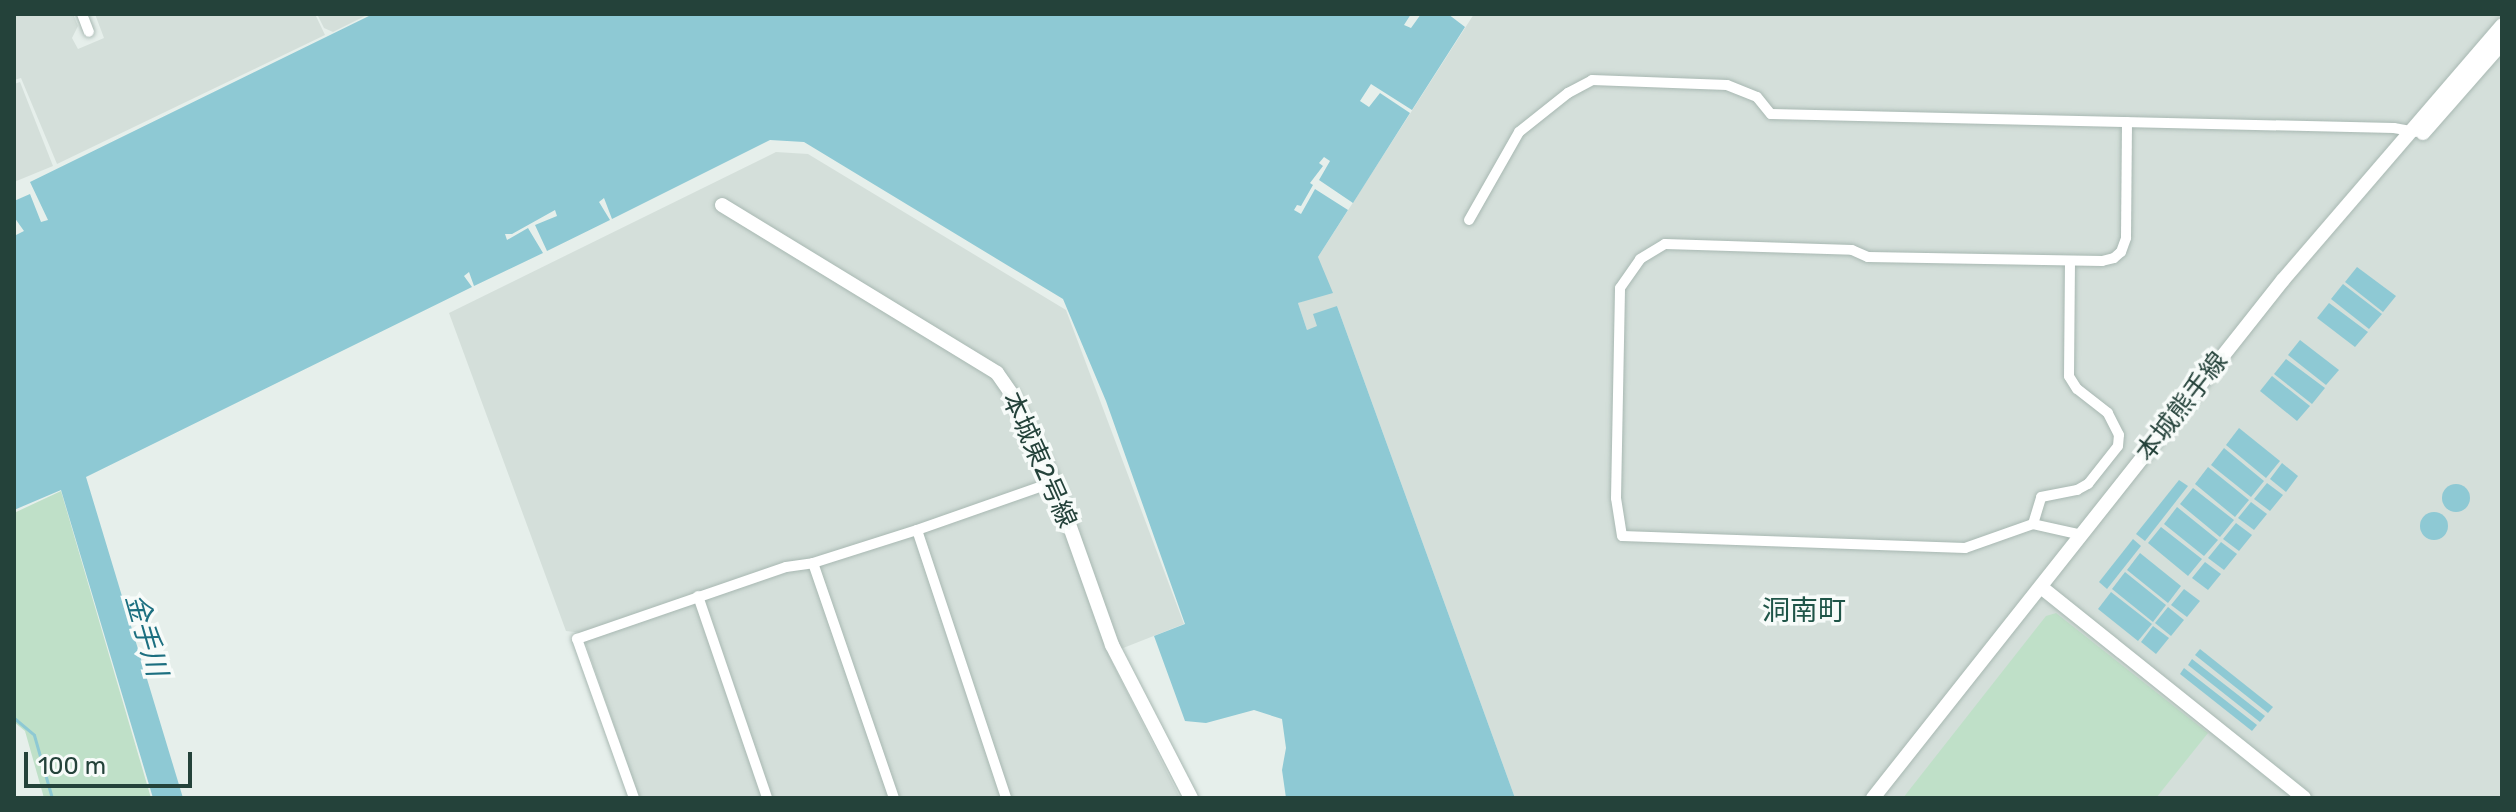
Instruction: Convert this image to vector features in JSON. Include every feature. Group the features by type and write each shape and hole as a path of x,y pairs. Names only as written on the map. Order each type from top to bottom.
{"main road":[{"name":"本城熊手線","path":"1873,798 2502,25"},
{"name":"本城熊手線","path":"1885,798 2044,590 2082,535 2283,280 2502,43"},
{"name":"本城東2号線","path":"722,205 997,373 1013,396 1054,482 1112,645 1191,798"},
{"path":"2044,590 2304,798"}],"street":[{"path":"82,14 89,32"},
{"path":"1469,220 1519,132 1568,93 1592,80 1727,85 1757,97 1771,114 2417,132"},
{"path":"2082,535 2033,524 1965,548 1622,536 1616,498 1620,288 1640,259 1665,244 1852,250 1868,257 2102,261 2121,252 2126,238 2127,122"},
{"path":"2033,524 2041,497 2077,490 2088,484 2118,446 2119,435 2108,413 2077,389 2069,376 2070,261"},
{"path":"634,798 577,639 786,567 813,563 1054,482"},
{"path":"917,530 1006,798"},
{"path":"813,563 894,798"},
{"path":"698,596 767,798"}],"shaded area":[{"path":"14,14 73,14 78,26 72,38 78,49 104,38 95,14 315,14 325,35 57,164 21,78 14,80"},
{"path":"317,14 369,14 333,32 324,28"},
{"path":"1474,14 2502,14 2502,798 1515,798 1337,306 1317,327 1307,330 1298,303 1309,299 1318,257"},
{"path":"20,82 53,166 14,182 14,84"},
{"path":"776,152 808,154 1066,310 1184,624 1108,654 1180,798 639,798 582,633 566,631 449,313"}],"green space":[{"path":"61,491 151,798 44,798 25,731 14,722 14,513"},
{"path":"2056,613 2208,733 2156,798 1903,798 2046,616"}],"water":[{"path":"373,14 1411,14 1404,25 1411,28 1421,14 1448,14 1465,27 1412,110 1371,84 1360,101 1369,107 1380,93 1410,113 1353,203 1319,180 1330,161 1324,157 1319,163 1323,166 1310,183 1313,185 1301,206 1297,205 1294,210 1301,214 1315,189 1348,210 1318,257 1333,293 1298,303 1307,330 1317,326 1313,314 1337,306 1515,798 1286,798 1282,770 1286,748 1282,719 1254,710 1206,723 1185,721 1154,636 1185,624 1106,401 1063,299 804,142 770,140 612,219 604,198 599,202 610,220 547,251 535,225 557,216 555,210 512,234 505,234 507,240 528,228 543,253 474,286 469,272 464,276 472,287 86,477 183,798 153,798 61,490 14,510 14,236 24,231 14,217 14,201 30,194 41,222 48,220 30,182"},
{"path":"2357,267 2396,296 2383,312 2345,282"},
{"path":"2343,284 2382,314 2369,329 2331,299"},
{"path":"2329,303 2368,332 2355,347 2317,318"},
{"path":"2300,340 2339,370 2326,385 2288,355"},
{"path":"2286,359 2325,388 2312,404 2274,374"},
{"path":"2272,376 2310,406 2297,421 2260,391"},
{"path":"2239,428 2280,461 2266,478 2226,445"},
{"path":"2224,448 2264,481 2251,497 2211,465"},
{"path":"2282,463 2298,476 2286,492 2270,479"},
{"path":"2208,467 2249,500 2235,517 2195,484"},
{"path":"2179,480 2188,486 2145,541 2136,534"},
{"path":"2267,483 2283,495 2270,511 2254,499"},
{"path":"2456,484 2466,488 2470,498 2466,508 2456,512 2446,508 2442,498 2446,488"},
{"path":"2193,488 2234,520 2220,537 2180,504"},
{"path":"2251,502 2267,514 2254,530 2238,518"},
{"path":"2177,507 2218,540 2204,556 2164,524"},
{"path":"2434,512 2444,516 2448,526 2444,536 2434,540 2424,536 2420,526 2424,516"},
{"path":"2236,523 2252,535 2239,551 2223,539"},
{"path":"2161,527 2202,559 2188,576 2148,543"},
{"path":"2133,539 2141,546 2107,589 2099,582"},
{"path":"2221,542 2237,554 2224,570 2208,558"},
{"path":"2140,553 2181,586 2168,603 2127,570"},
{"path":"2205,562 2221,574 2208,590 2192,578"},
{"path":"2125,572 2166,605 2153,622 2112,589"},
{"path":"2184,589 2200,601 2187,617 2171,605"},
{"path":"2111,592 2152,624 2138,641 2098,609"},
{"path":"2168,607 2184,620 2171,636 2155,623"},
{"path":"2153,626 2169,638 2156,654 2141,642"},
{"path":"2200,649 2273,707 2268,713 2195,655"},
{"path":"2192,659 2265,716 2260,722 2188,665"},
{"path":"2184,668 2257,725 2252,731 2180,674"}],"waterway":[{"path":"14,718 34,735 52,798"}],"district":[{"name":"洞南町","path":"1804,611"}],"water label":[{"name":"金手川","path":"146,635"}]}
